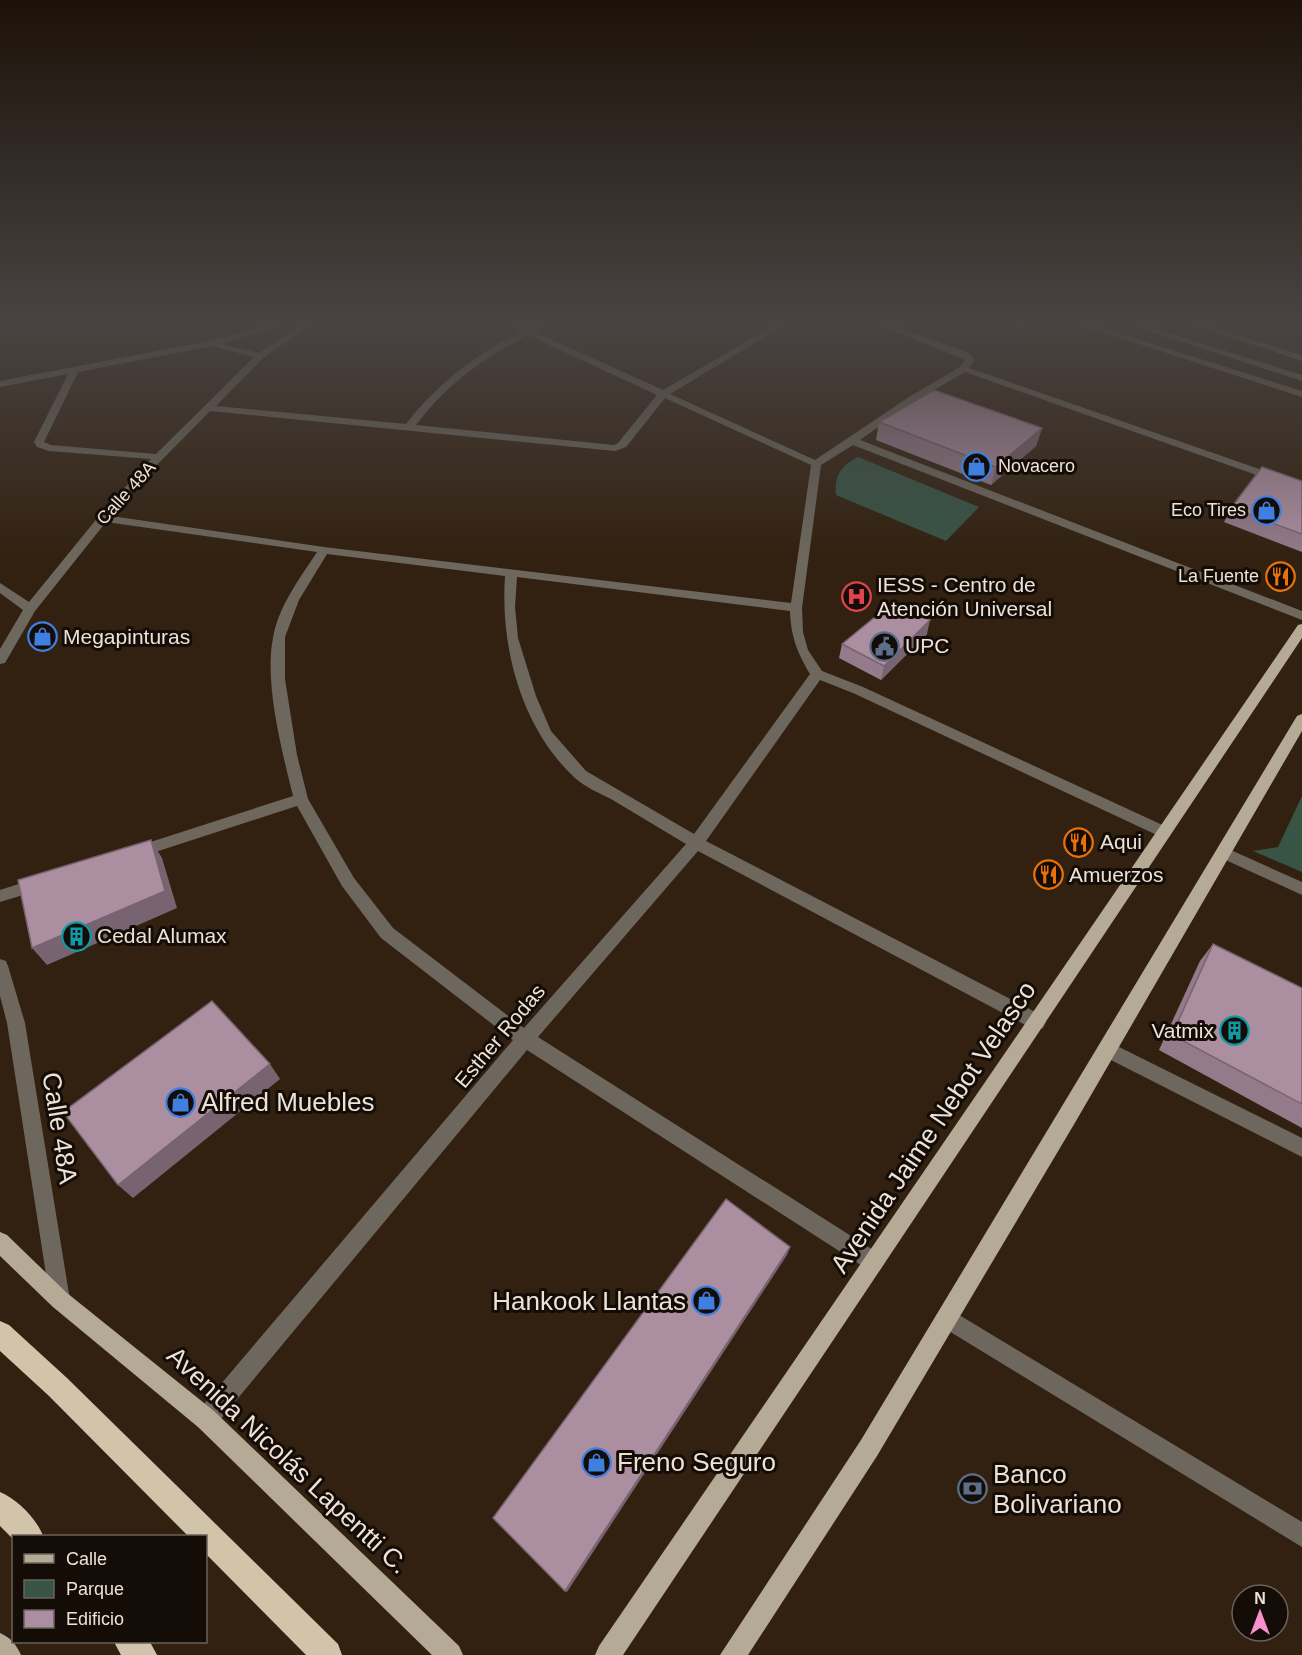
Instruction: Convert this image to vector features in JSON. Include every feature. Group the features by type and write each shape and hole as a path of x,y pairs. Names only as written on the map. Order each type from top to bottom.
{"highway":[{"path":"0,1334 58,1388 206,1535"},
{"path":"0,1506 28,1535"},
{"path":"207,1536 327,1655"},
{"path":"131,1643 142,1655"}],"main road":[{"name":"Avenida Jaime Nebot Velasco","path":"608,1655 1302,628"},
{"path":"733,1655 869,1448 1302,719"},
{"name":"Avenida Nicolás Lapentti C.","path":"0,1242 60,1300 206,1419 450,1655"},
{"path":"0,1646 8,1655"}],"street":[{"path":"58,403 39,442 41,445 49,448 159,457"},
{"name":"Calle 48A","path":"0,660 30,609 103,518 213,403"},
{"path":"409,429 426,403"},
{"path":"208,408 615,448 622,445 656,403"},
{"path":"683,403 816,464"},
{"path":"906,403 816,464 796,608 797,632 802,650 817,674 858,690 1164,832"},
{"path":"1061,403 1302,488"},
{"path":"852,441 1302,616"},
{"path":"103,518 324,550 796,608"},
{"path":"324,550 293,600 279,637 278,679 290,755 301,799 348,882 387,933 525,1040 874,1262"},
{"path":"511,574 509,607 512,638 528,696 545,733 581,775 696,843 1037,1022"},
{"path":"0,587 30,609"},
{"name":"Esther Rodas","path":"206,1419 525,1040 696,843 817,674"},
{"path":"126,855 301,799"},
{"path":"1224,853 1302,889"},
{"path":"0,896 52,879"},
{"name":"Calle 48A","path":"0,966 16,1023 60,1300"},
{"path":"1107,1049 1302,1148"},
{"path":"946,1318 1302,1535"}],"green space":[{"path":"858,457 979,507 946,541 836,495 836,482 840,472"},
{"path":"1302,796 1302,872 1253,851 1278,847"}],"building":[{"path":"911,403 972,403 1042,428 996,467 879,422"},
{"name":"Eco Tires","path":"1262,467 1302,481 1302,534 1231,508"},
{"name":"UPC","path":"892,603 930,620 884,666 842,644"},
{"name":"Cedal Alumax","path":"151,840 165,891 32,948 18,880"},
{"name":"Vatmix","path":"1213,944 1302,988 1302,1104 1172,1035"},
{"name":"Alfred Muebles","path":"212,1001 270,1064 118,1185 63,1112"},
{"path":"726,1199 790,1247 565,1591 493,1518"}],"place":[{"name":"Novacero","path":"977,466"},
{"name":"Eco Tires","path":"1267,510"},
{"name":"La Fuente","path":"1280,576"},
{"name":"IESS - Centro de Atención Universal","path":"856,597"},
{"name":"Megapinturas","path":"42,637"},
{"name":"UPC","path":"884,646"},
{"name":"Aqui","path":"1079,842"},
{"name":"Amuerzos","path":"1048,875"},
{"name":"Cedal Alumax","path":"76,936"},
{"name":"Vatmix","path":"1235,1031"},
{"name":"Alfred Muebles","path":"180,1102"},
{"name":"Hankook Llantas","path":"707,1301"},
{"name":"Freno Seguro","path":"596,1462"},
{"name":"Banco Bolivariano","path":"972,1489"}]}
